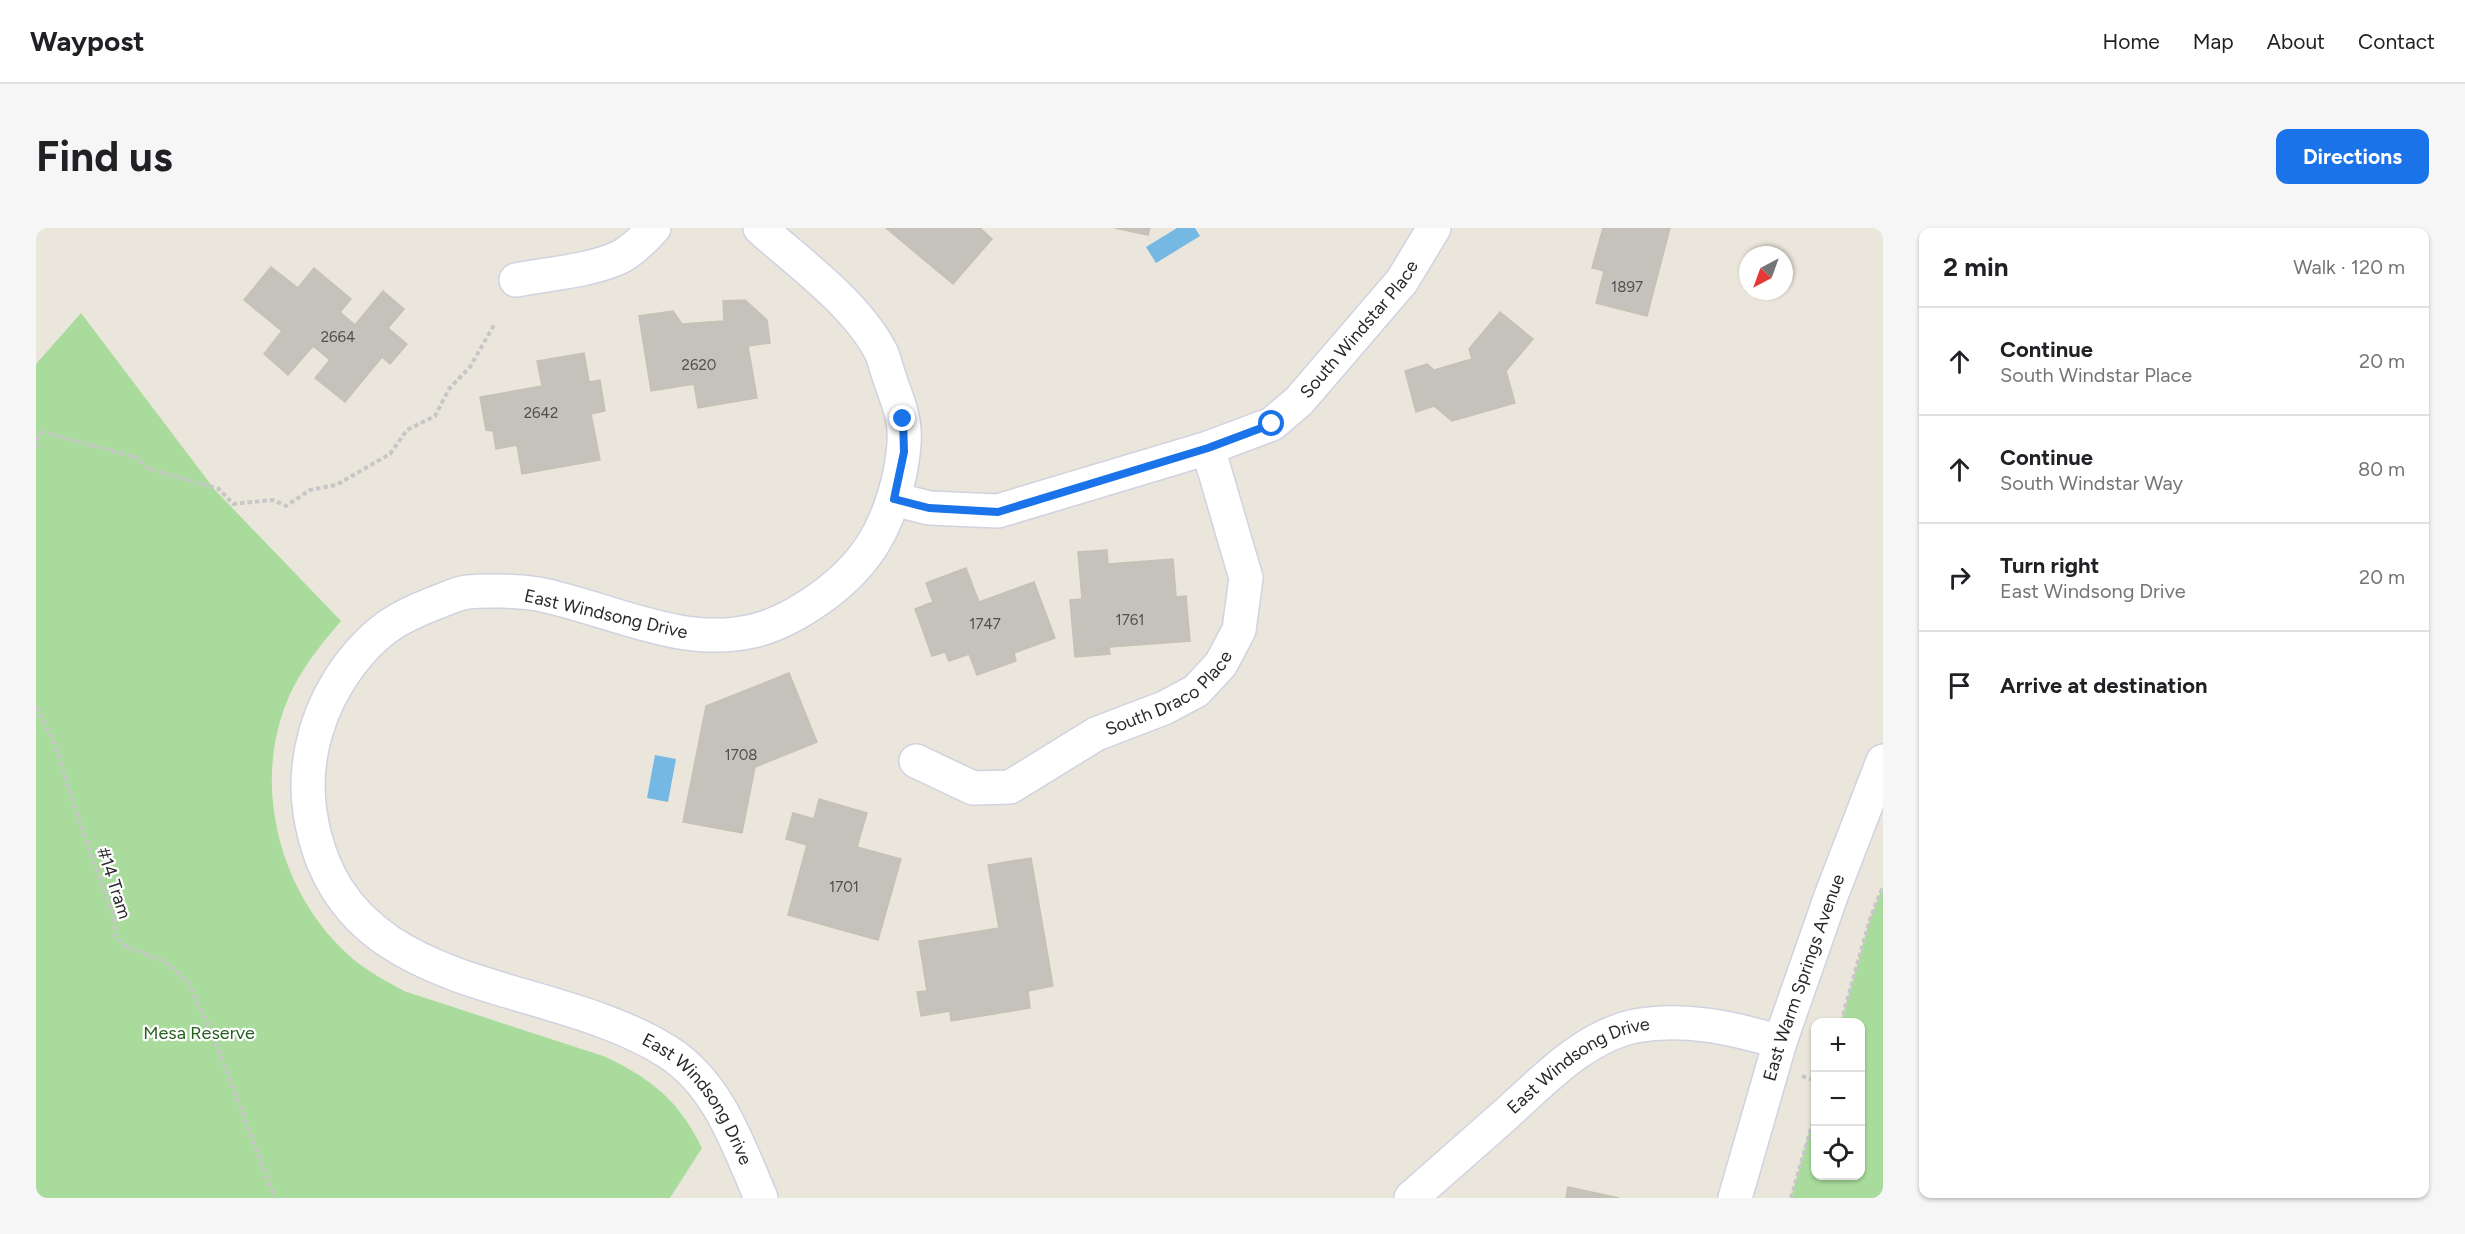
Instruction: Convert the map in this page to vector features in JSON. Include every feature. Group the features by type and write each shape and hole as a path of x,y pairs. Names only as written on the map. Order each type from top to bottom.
{"street":[{"path":"516,280 590,266 618,258 643,240 654,228"},
{"name":"East Windsong Drive","path":"760,228 849,307 881,353 903,419 904,452 894,499 885,526 868,554 840,583 794,616 751,632 697,635 643,625 534,593 465,592 403,616 371,639 346,669 328,699 316,729 308,773 310,812 320,854 338,891 363,921 403,952 461,977 598,1020 670,1053 700,1081 722,1109 761,1198"},
{"name":"South Windstar Place","path":"894,499 929,508 998,512 1208,448 1272,424 1299,401 1402,281 1434,228"},
{"name":"South Draco Place","path":"916,761 973,788 1010,787 1096,734 1164,708 1196,691 1221,664 1239,630 1246,578 1208,448"},
{"name":"East Warm Springs Avenue","path":"1735,1198 1780,1042 1831,896 1883,761"},
{"name":"East Windsong Drive","path":"1412,1198 1564,1062 1598,1040 1635,1027 1704,1023 1738,1029 1780,1042"}],"path":[{"path":"36,447 39,435 43,432 135,457 148,469 219,489 234,504 273,500 285,506 310,490 336,485 390,454 407,430 435,416 449,389 470,367 494,325"},
{"name":"#14 Tram","path":"36,707 55,744 77,815 114,917 115,935 123,945 165,962 188,982 214,1038 269,1177 275,1198"},
{"path":"1842,1018 1870,919 1883,886"},
{"path":"1801,1076 1811,1080"},
{"path":"1791,1198 1811,1126"}],"green space":[{"name":"Mesa Reserve","path":"81,313 215,490 341,621 315,653 293,688 280,723 273,759 272,796 278,833 289,869 306,902 327,933 353,959 404,991 606,1057 638,1074 651,1084 684,1117 702,1148 670,1198 36,1198 36,364"},
{"path":"1883,886 1883,1198 1791,1198 1811,1126 1811,1180 1865,1180 1865,1018 1842,1018 1870,919"}],"water":[{"path":"1177,228 1195,228 1200,236 1156,263 1146,247"},
{"path":"655,755 676,759 668,802 647,798"}],"building":[{"path":"886,228 980,228 992,239 953,284"},
{"path":"1115,228 1150,228 1148,235"},
{"path":"1603,228 1670,228 1647,316 1596,303 1604,271 1592,268"},
{"path":"271,267 298,288 314,268 351,299 340,312 355,325 383,291 404,309 388,328 407,344 390,364 382,357 345,402 315,378 330,360 313,346 288,375 264,354 282,331 244,300"},
{"path":"745,300 767,320 770,343 748,346 757,398 698,408 694,384 651,391 639,316 673,311 682,324 724,321 723,301"},
{"path":"1500,312 1533,339 1506,371 1515,403 1452,421 1434,406 1416,412 1405,371 1427,364 1434,370 1472,359 1469,349"},
{"path":"584,353 589,382 600,380 605,411 591,414 600,460 522,474 517,445 496,449 493,431 486,430 480,397 542,386 537,361"},
{"path":"1107,550 1108,564 1173,559 1176,597 1186,596 1190,641 1109,647 1110,654 1075,657 1070,600 1082,599 1078,552"},
{"path":"966,568 979,602 1034,582 1055,638 1014,653 1016,661 977,675 969,654 949,661 945,652 932,656 915,609 933,602 926,583"},
{"path":"789,673 817,742 755,767 742,833 683,822 706,706"},
{"path":"819,799 867,813 857,847 901,859 878,940 788,915 807,845 786,839 793,813 814,819"},
{"path":"1031,858 1053,986 1028,991 1030,1008 951,1021 950,1011 921,1016 917,992 927,991 919,941 999,928 988,865"},
{"path":"1568,1187 1619,1198 1566,1198"}],"route":[{"path":"903,419 904,452 894,499 929,508 998,512 1208,448 1272,424"}]}
